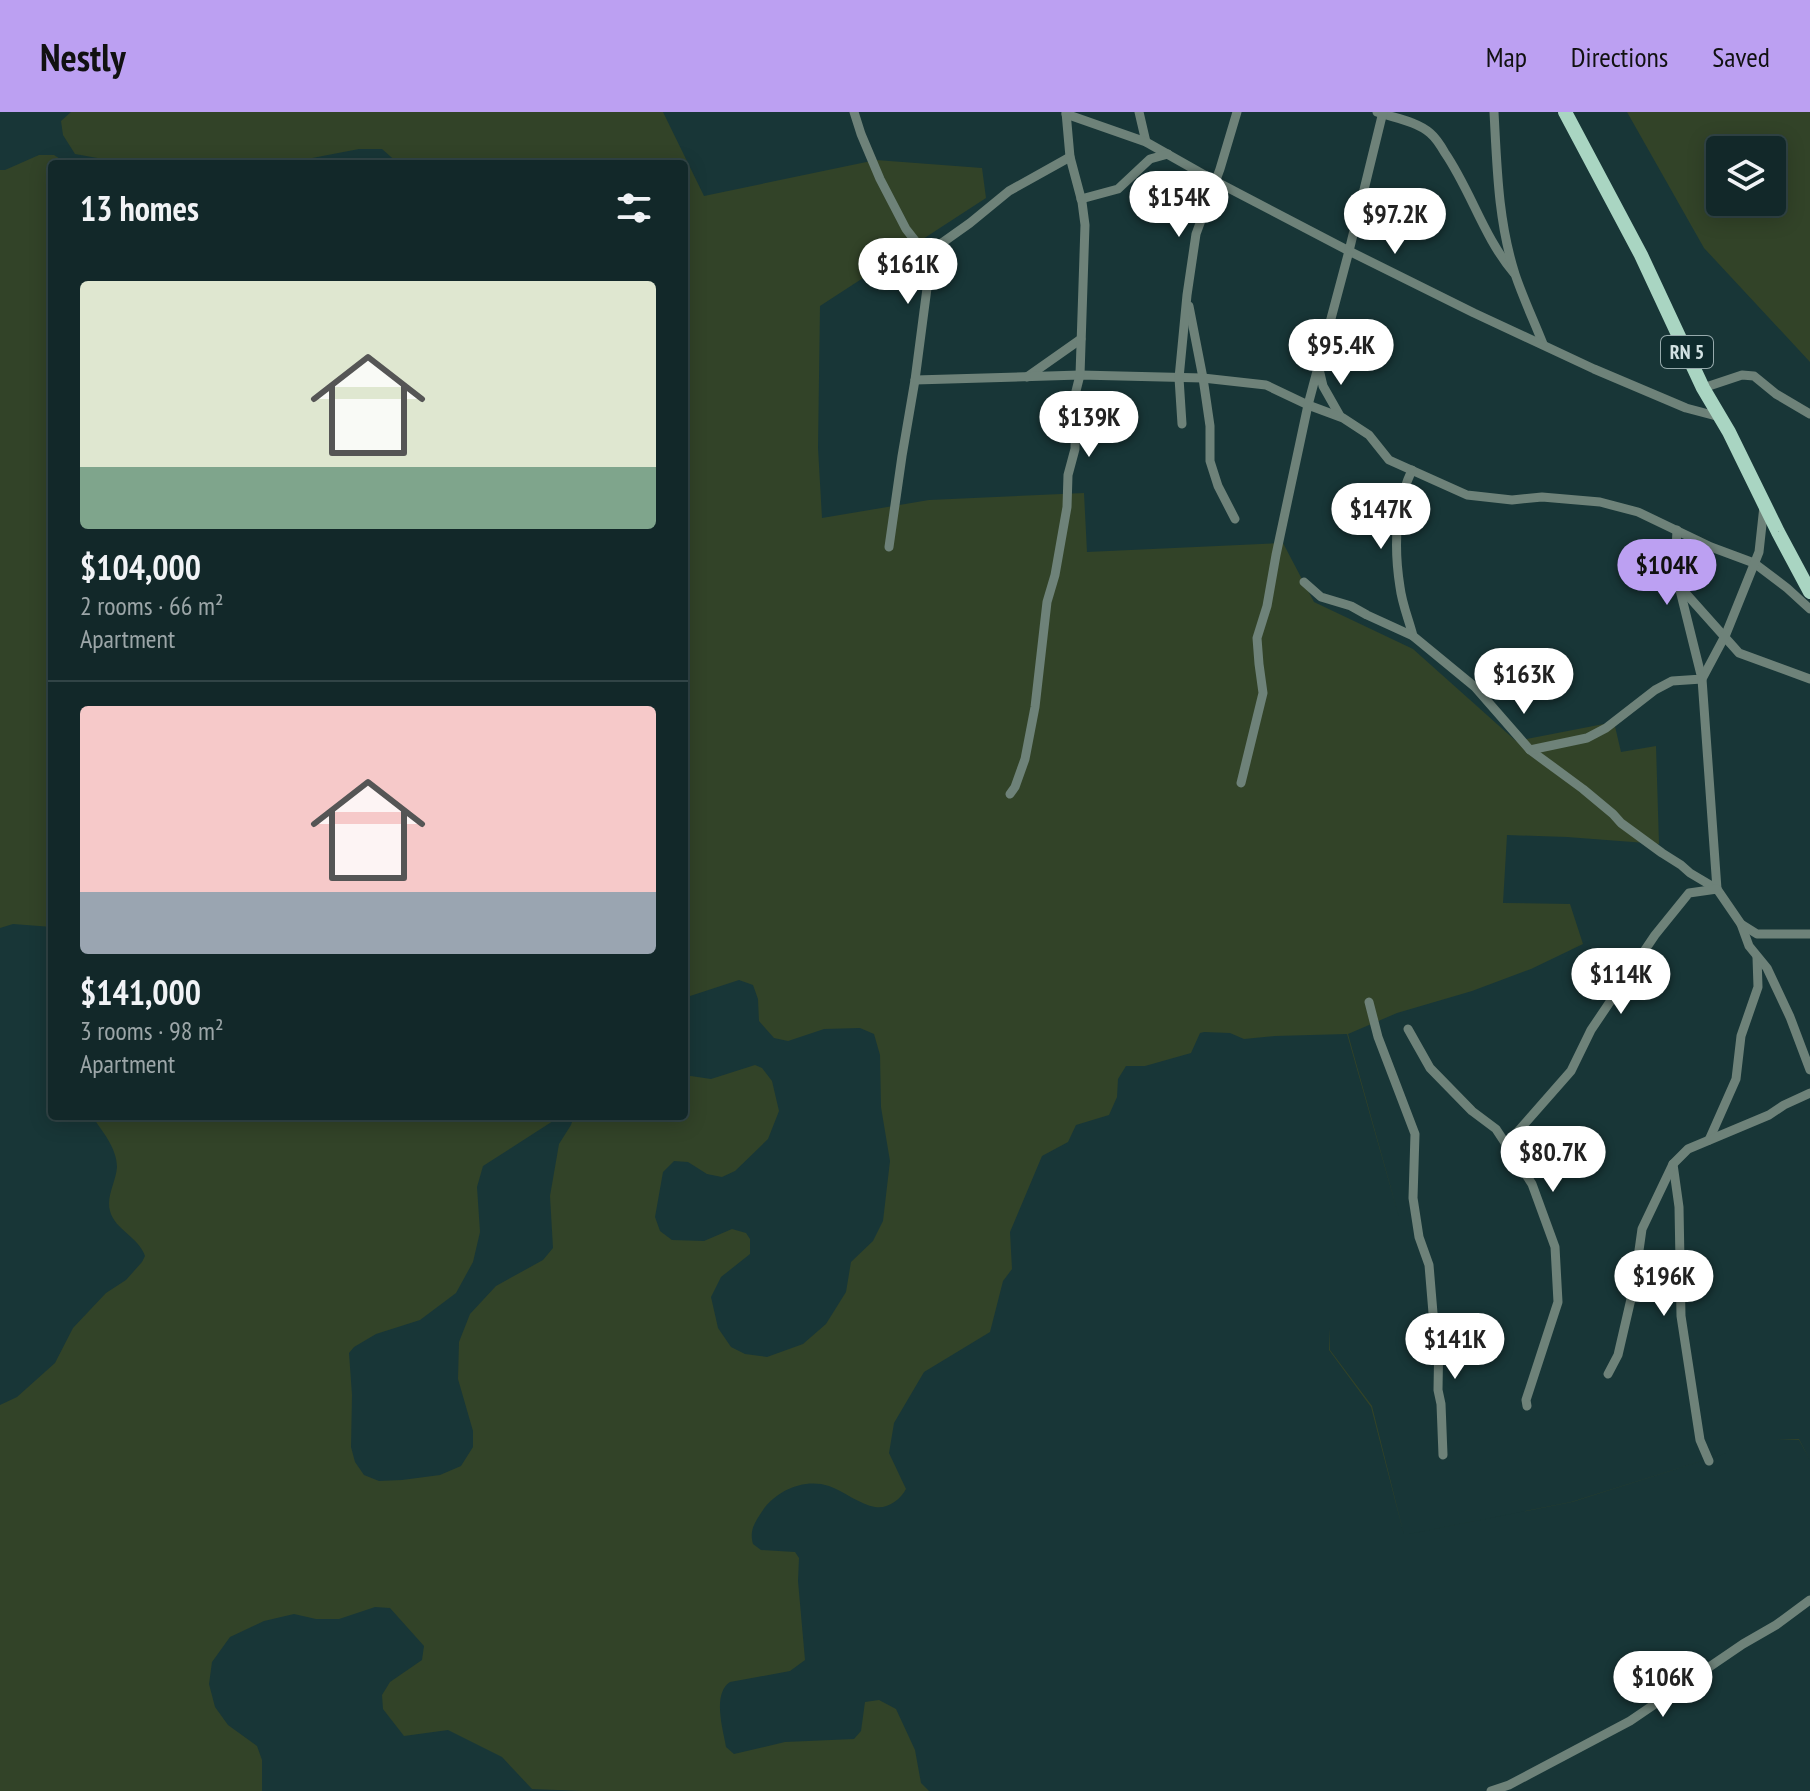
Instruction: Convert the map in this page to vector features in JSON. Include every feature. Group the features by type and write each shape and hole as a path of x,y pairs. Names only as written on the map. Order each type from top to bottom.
{"main road":[{"name":"RN 5","path":"1565,112 1641,255 1703,388 1810,592"}],"street":[{"path":"854,112 880,179 906,229 917,243 932,250"},
{"path":"1139,112 1146,142"},
{"path":"1182,424 1179,378 1196,234 1237,112"},
{"path":"1494,112 1500,205 1515,275 1543,344"},
{"path":"1010,794 1025,759 1035,707 1047,602 1055,575 1067,507 1068,475 1075,449 1085,225 1070,157 1066,113 1146,142 1349,251 1594,369 1686,408 1720,417"},
{"path":"1241,783 1263,693 1257,638 1267,606 1308,405 1349,251 1381,113 1433,135 1453,164 1500,257 1515,275"},
{"path":"1081,199 1118,189 1150,159 1168,154"},
{"path":"889,547 932,250 1009,191 1070,157"},
{"path":"1187,295 1210,426 1210,461 1218,486 1235,519"},
{"path":"1027,377 1081,339"},
{"path":"1318,367 1323,386 1340,416"},
{"path":"915,380 1080,375 1203,378 1266,385 1340,416 1369,435 1389,460 1467,495 1512,500 1542,497 1600,502 1638,512 1711,547 1754,563 1810,609"},
{"path":"1703,388 1742,375 1754,376 1776,394 1810,414"},
{"path":"1412,470 1404,485 1397,528 1400,589 1413,636"},
{"path":"1702,679 1724,638 1759,552 1764,502"},
{"path":"1677,530 1675,570 1702,679 1717,889"},
{"path":"1304,582 1321,597 1351,606 1413,636 1475,687 1530,750 1583,789 1621,823 1717,889 1741,924 1749,946 1767,968 1810,1070"},
{"path":"1679,586 1739,653 1810,679"},
{"path":"1530,750 1587,738 1672,681 1702,679"},
{"path":"1506,1145 1571,1071 1591,1030 1668,917 1689,893 1717,889"},
{"path":"1741,924 1757,934 1810,934"},
{"path":"1709,1140 1736,1079 1741,1036 1758,987 1757,954"},
{"path":"1369,1002 1378,1037 1415,1134 1413,1198 1419,1237 1429,1265 1433,1313 1439,1332 1438,1390 1443,1455"},
{"path":"1408,1029 1430,1068 1472,1111 1496,1129 1532,1184 1555,1247 1558,1302 1526,1400 1527,1406"},
{"path":"1608,1374 1618,1355 1634,1286 1642,1229 1673,1164 1688,1149 1769,1115 1810,1093"},
{"path":"1673,1164 1679,1207 1681,1316 1700,1440 1709,1461"},
{"path":"1491,1791 1509,1785 1630,1721 1810,1600"}],"green space":[{"path":"71,112 663,112 686,160 394,160 382,149 359,149 287,160 109,160 75,154 63,135 61,121"},
{"path":"1627,112 1810,112 1810,362 1704,248"},
{"path":"39,155 54,155 62,160 48,160 48,927 13,924 0,928 0,170"},
{"path":"876,160 982,168 986,198 820,306 818,448 822,518 929,500 1084,493 1087,552 1283,543 1314,602 1413,649 1516,741 1614,722 1621,752 1656,746 1659,844 1507,835 1503,903 1570,904 1583,944 1531,969 1472,991 1397,1013 1348,1034 1399,1217 1347,1034 1244,1039 1230,1033 1204,1032 1200,1033 1191,1053 1145,1066 1126,1066 1118,1079 1117,1097 1109,1115 1076,1125 1068,1142 1042,1156 1010,1232 1012,1269 1003,1281 990,1332 924,1372 894,1423 889,1453 906,1489 900,1497 889,1505 875,1507 829,1486 811,1484 784,1492 763,1510 752,1530 753,1544 761,1550 795,1552 799,1558 805,1660 790,1671 730,1682 721,1695 720,1703 726,1747 734,1754 785,1742 854,1739 861,1731 865,1702 879,1700 896,1709 915,1750 921,1783 929,1791 532,1789 502,1757 448,1730 404,1736 383,1709 382,1695 390,1682 422,1660 424,1646 390,1608 375,1607 339,1619 316,1619 294,1614 264,1621 230,1637 212,1662 209,1684 215,1707 228,1725 257,1746 262,1760 262,1791 0,1791 0,1405 17,1397 55,1363 73,1328 106,1293 126,1280 145,1256 110,1211 116,1160 95,1120 554,1120 483,1166 477,1187 480,1232 473,1262 456,1293 420,1320 376,1334 349,1353 351,1447 355,1462 364,1475 379,1481 440,1475 461,1466 473,1447 473,1431 458,1379 459,1342 470,1314 496,1286 543,1260 553,1248 550,1196 559,1144 573,1120 688,1120 688,1076 711,1079 755,1065 762,1068 772,1081 779,1111 768,1139 735,1171 722,1177 707,1174 688,1162 674,1161 663,1172 655,1217 660,1231 672,1240 704,1241 732,1229 746,1233 750,1239 750,1254 721,1277 711,1297 718,1328 731,1347 745,1354 767,1357 803,1344 826,1324 846,1292 851,1262 873,1241 883,1221 890,1161 881,1107 880,1055 874,1034 860,1028 824,1029 788,1041 774,1038 759,1021 758,999 753,985 739,980 688,997 688,163 704,196"},
{"path":"1329,1328 1330,1350 1372,1406 1404,1535 1371,1407 1329,1350"},
{"path":"1727,1453 1572,1502 1404,1535 1571,1502"}]}
